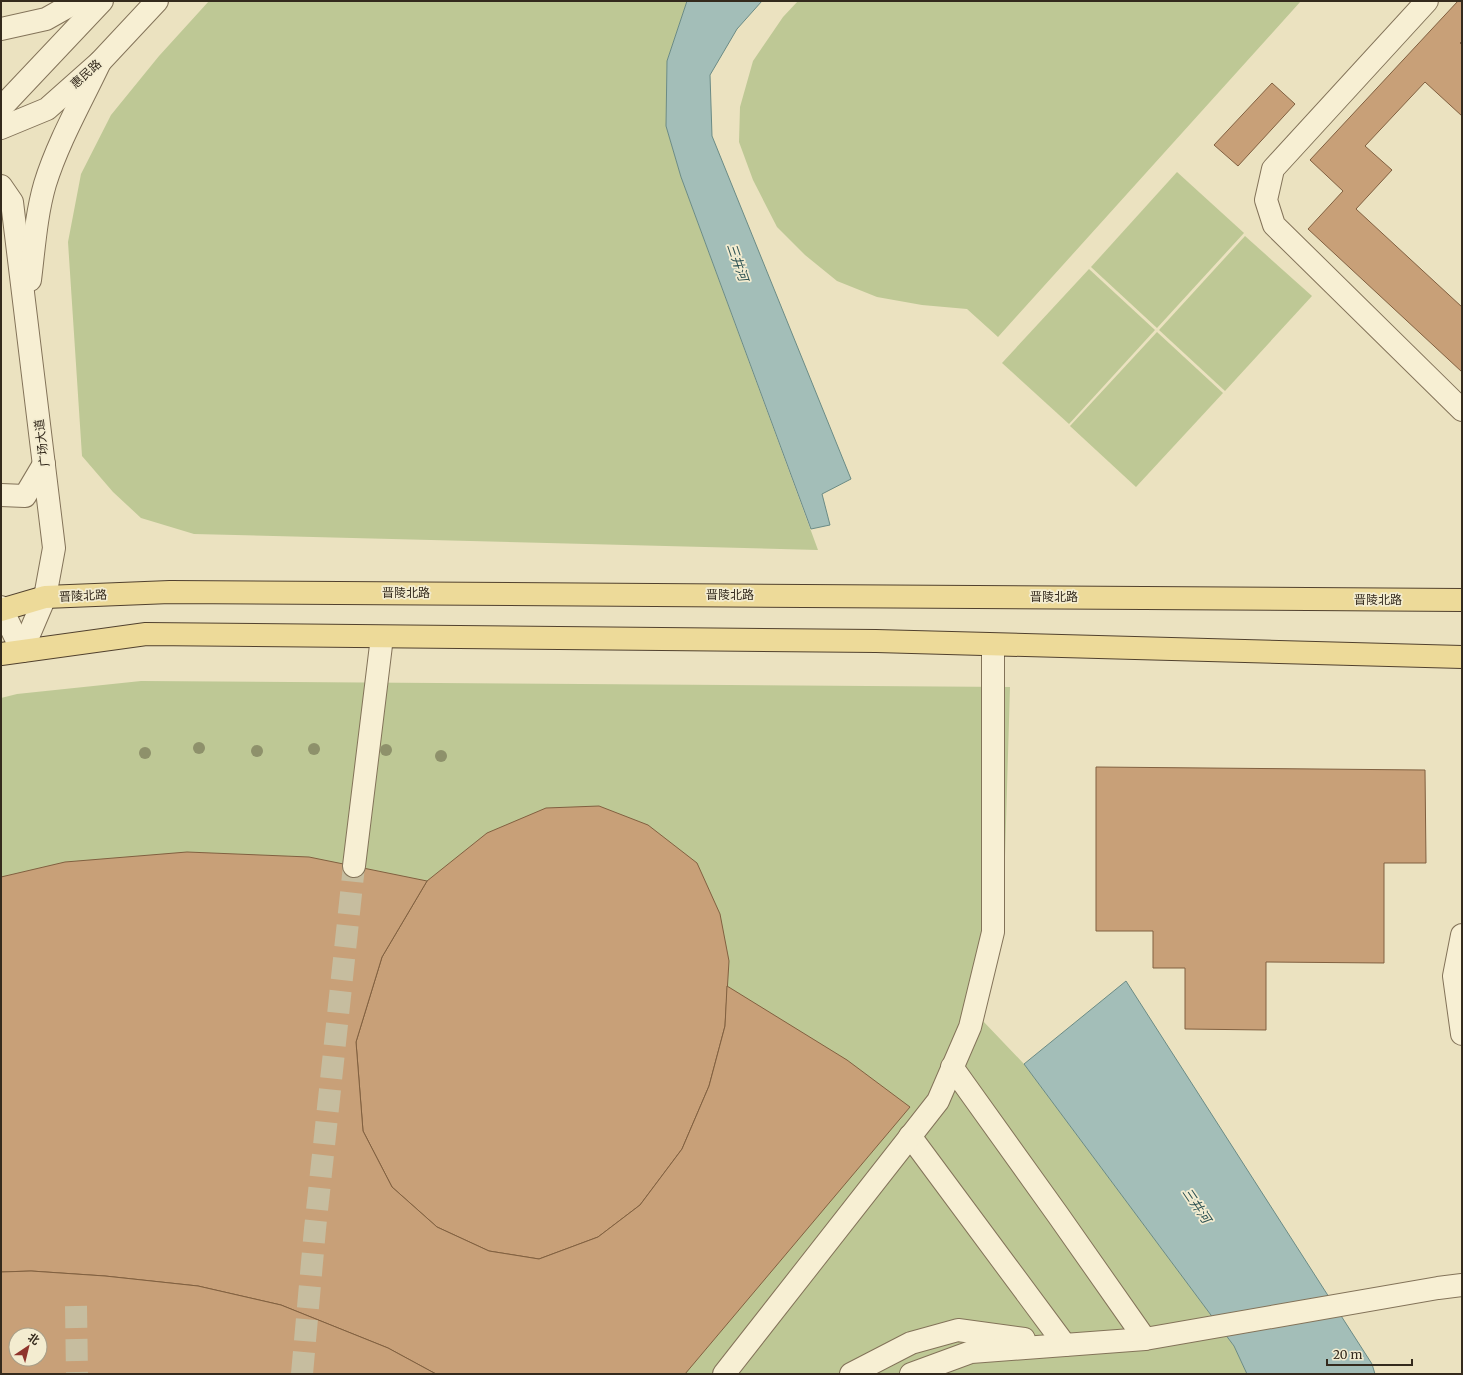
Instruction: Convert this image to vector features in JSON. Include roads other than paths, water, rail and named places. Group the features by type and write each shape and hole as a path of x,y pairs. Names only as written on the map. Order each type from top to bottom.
{"main road":[{"name":"晋陵北路","path":"1,609 45,597 170,592 1462,600"},
{"path":"12,652 146,634 876,641 1462,657"}],"street":[{"path":"1,29 46,19 78,1"},
{"path":"1,108 102,1"},
{"name":"惠民路","path":"1,128 48,109 100,62 157,1"},
{"path":"1427,1 1273,170 1266,200 1274,225 1462,410"},
{"path":"26,315 36,226 45,184 58,148 100,62"},
{"name":"广场大道","path":"1,186 12,202 54,548 45,597 12,652"},
{"path":"1,495 25,496 44,464"},
{"path":"1,609 12,652"},
{"path":"354,866 382,637"},
{"path":"724,1374 938,1101 970,1027 993,932 993,644"},
{"path":"1462,935 1454,976 1462,1034"},
{"path":"952,1067 1145,1339"},
{"path":"910,1136 1064,1345"},
{"path":"911,1374 971,1352 1145,1339 1355,1302 1462,1285"},
{"path":"851,1374 911,1343 958,1330 1064,1345"}],"water":[{"name":"三井河","path":"687,1 762,1 737,29 710,75 712,136 851,479 822,494 830,525 811,529 681,177 666,126 667,61"},
{"name":"三井河","path":"1126,981 1372,1364 1375,1374 1247,1374 1234,1346 1024,1064"}],"tunnel":[{"path":"302,1374 315,1229 354,866"},
{"path":"76,1306 77,1374"}]}
